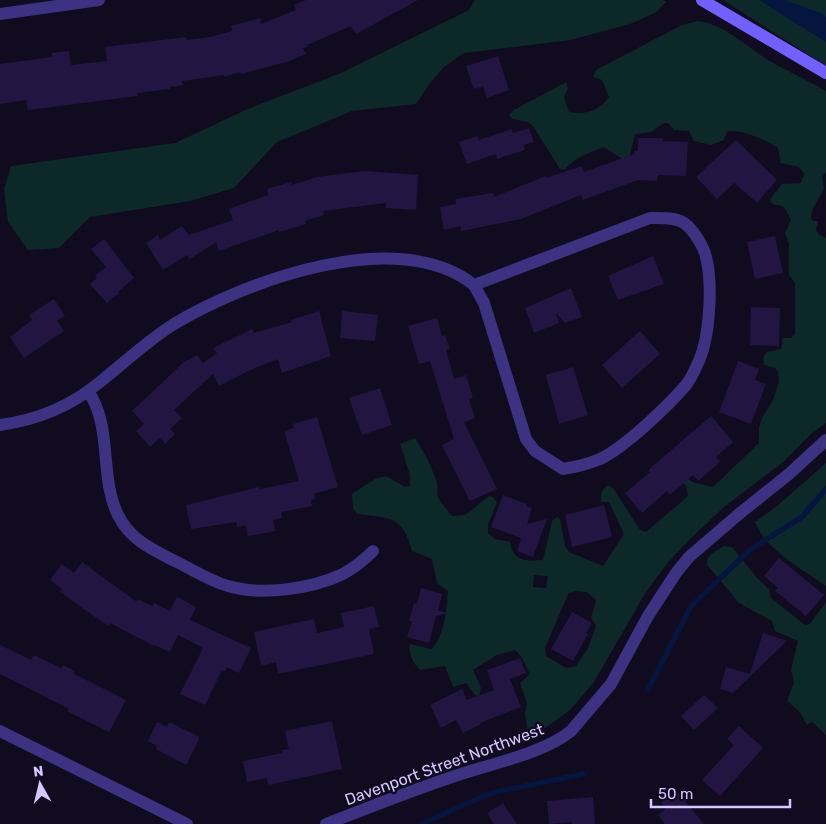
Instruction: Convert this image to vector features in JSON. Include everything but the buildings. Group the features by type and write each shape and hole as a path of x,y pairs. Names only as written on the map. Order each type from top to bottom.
{"main road":[{"path":"702,0 826,73"}],"street":[{"path":"0,14 99,0"},
{"path":"0,425 23,421 52,412 72,402 174,324 224,298 286,274 348,262 392,258 425,263 441,267 464,277 474,285 484,303 526,439 535,451 564,469 580,466 602,458 625,443 687,383 704,350 708,325 709,280 706,257 699,240 684,223 666,218 650,218 474,285"},
{"path":"88,391 96,403 100,417 114,504 126,527 145,545 222,585 260,592 329,579 356,566 373,551"},
{"name":"Davenport Street Northwest","path":"326,824 417,789 528,753 571,731 611,684 648,616 676,573 689,557 789,474 826,440"},
{"path":"0,732 187,824"}],"green space":[{"path":"475,0 663,0 666,2 656,12 633,23 571,40 464,53 444,67 416,104 352,111 277,142 234,188 190,201 90,217 59,248 28,250 8,222 4,189 11,166 175,143 250,108 341,73 469,10"},
{"path":"723,0 826,0 826,66"},
{"path":"698,21 717,26 768,60 826,91 826,172 822,177 824,189 812,210 811,218 813,221 818,221 816,230 819,235 826,238 826,423 812,433 783,462 724,507 687,542 666,565 646,592 594,682 570,710 537,734 530,736 528,734 525,714 527,703 520,683 530,674 521,656 515,650 497,655 473,670 481,688 479,696 475,695 466,683 453,687 445,666 420,670 415,664 410,655 410,644 431,649 435,644 444,622 448,591 437,583 432,559 412,551 404,531 399,525 393,520 386,518 357,514 353,508 352,494 375,479 386,476 405,487 410,486 410,475 400,444 415,438 428,460 437,482 438,498 452,516 465,515 489,496 493,497 497,502 488,525 488,533 495,539 510,542 517,557 526,560 543,560 552,521 557,517 560,519 565,546 569,552 603,566 624,534 609,502 601,502 602,492 608,485 613,488 640,530 646,532 688,496 686,486 668,468 674,462 692,482 713,487 759,443 759,428 762,418 773,400 779,382 778,372 775,368 764,365 763,357 767,352 781,349 783,338 791,338 795,334 795,283 789,275 789,244 785,233 791,220 783,207 770,202 782,184 801,183 804,174 799,167 781,163 778,148 745,133 738,131 727,132 724,140 711,145 694,141 689,131 674,130 668,123 664,123 651,132 635,134 629,159 622,159 604,147 582,156 564,170 560,169 533,126 528,122 512,119 509,115 514,110 566,82 568,88 564,97 569,112 581,113 596,109 609,97 602,80 593,77 596,70 682,25","holes":["534,575 548,576 546,588 533,587","575,591 587,592 596,600 591,617 596,626 588,648 576,666 566,668 546,656 545,648 568,594"]},
{"path":"826,463 826,586 776,550 760,532 755,522 777,506"},
{"path":"724,546 732,547 758,579 769,589 771,598 805,625 810,624 826,602 826,735 812,722 807,725 800,712 787,701 794,682 791,670 798,641 775,631 772,621 739,603 708,566 707,560 711,554"}],"water":[{"path":"759,0 784,0 821,13 826,17 826,42"}],"waterway":[{"path":"648,690 691,606 751,549 802,517 826,489"},
{"path":"421,824 491,793 584,774"}]}
